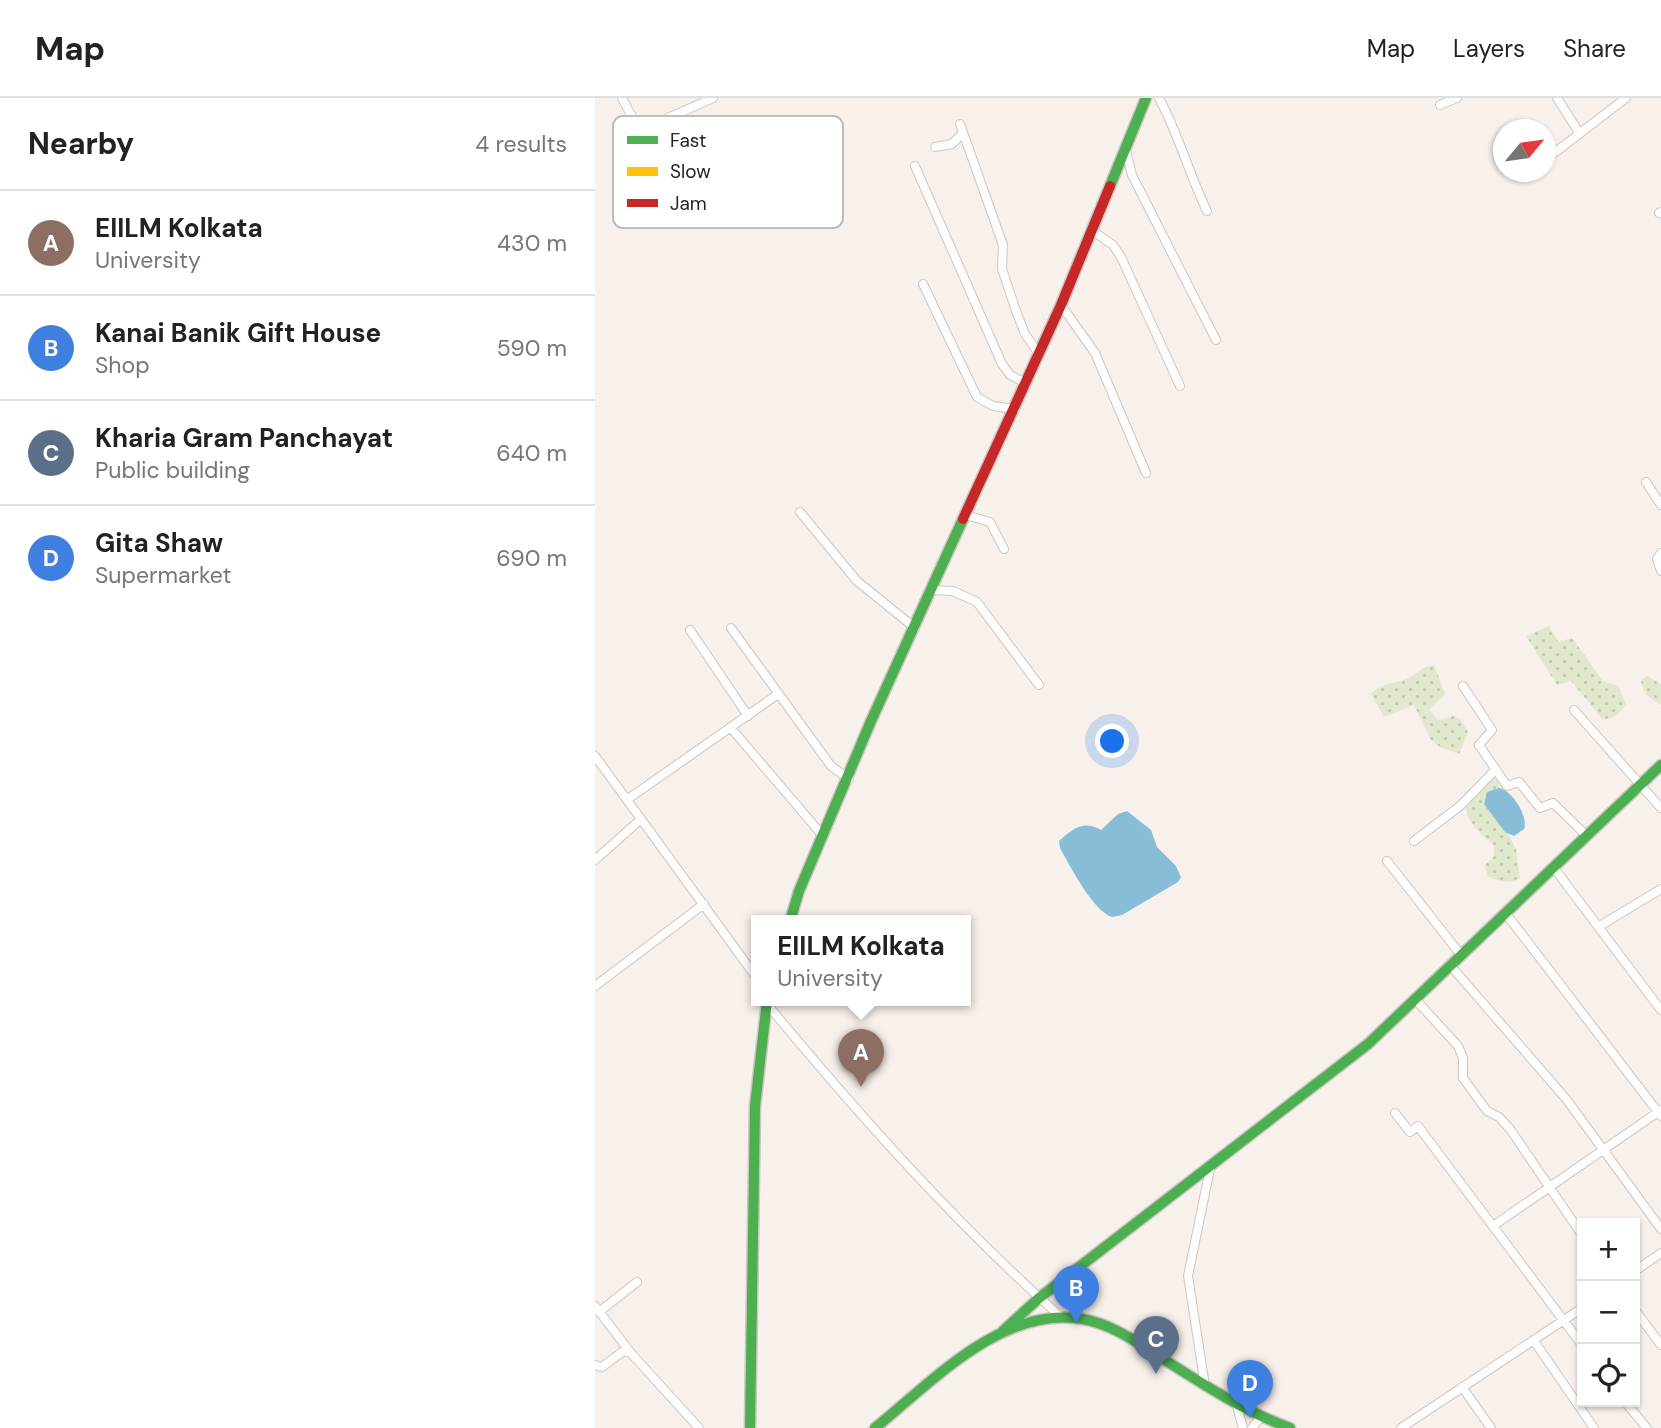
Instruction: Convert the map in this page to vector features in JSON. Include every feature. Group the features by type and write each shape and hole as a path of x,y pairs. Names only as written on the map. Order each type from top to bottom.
{"street":[{"path":"622,98 632,116"},
{"path":"672,116 713,98"},
{"path":"792,915 799,891 849,779 871,722 1061,305 1146,98"},
{"path":"1159,98 1179,137 1190,176 1207,211"},
{"path":"1440,105 1457,98"},
{"path":"1557,98 1580,134"},
{"path":"1556,152 1626,98"},
{"path":"935,147 952,144 961,129 1003,245 1002,269 1016,311 1025,334 1039,354"},
{"path":"1126,151 1132,175 1216,340"},
{"path":"915,166 1002,364 1010,375 1026,383"},
{"path":"1093,231 1112,245 1121,257 1179,386"},
{"path":"923,284 977,397 983,402 1014,409"},
{"path":"1061,305 1095,353 1146,473"},
{"path":"1646,482 1661,505"},
{"path":"800,512 857,581 915,628"},
{"path":"966,516 990,522 1004,548"},
{"path":"1661,554 1657,559 1661,571"},
{"path":"933,590 953,591 977,602 1038,682"},
{"path":"731,628 831,765 849,779"},
{"path":"690,630 748,716"},
{"path":"1463,685 1492,730 1479,743 1508,786 1515,782 1521,783 1540,808 1556,805 1586,835"},
{"path":"628,799 778,694"},
{"path":"1574,710 1661,808"},
{"path":"731,728 823,836"},
{"path":"595,756 751,970"},
{"path":"876,1428 1003,1331 1039,1298 1210,1169 1368,1044 1450,965 1507,915 1586,835 1661,765"},
{"path":"1415,841 1460,806 1496,769"},
{"path":"595,860 641,819"},
{"path":"1387,861 1461,955"},
{"path":"1554,867 1661,1010"},
{"path":"1598,927 1661,889"},
{"path":"595,986 703,904"},
{"path":"1493,1226 1660,1112 1507,915"},
{"path":"1450,965 1567,1100 1661,1229"},
{"path":"1651,997 1661,991"},
{"path":"1415,999 1458,1046 1463,1058 1463,1078 1487,1111 1499,1117 1510,1129 1577,1229"},
{"path":"750,1428 755,1106 767,1006"},
{"path":"769,1006 807,1054 906,1163 1061,1317"},
{"path":"1395,1113 1410,1132 1418,1126 1581,1344"},
{"path":"1205,1386 1188,1276 1210,1169"},
{"path":"1640,1267 1661,1252"},
{"path":"637,1282 597,1309 630,1352 699,1428"},
{"path":"1401,1428 1577,1312"},
{"path":"1003,1331 1039,1318 1061,1317 1101,1325 1130,1338 1237,1406 1260,1418 1290,1428"},
{"path":"1640,1317 1661,1345"},
{"path":"1534,1341 1594,1428"},
{"path":"597,1368 622,1352 630,1352"},
{"path":"1462,1387 1490,1428"},
{"path":"1237,1406 1243,1428"},
{"path":"1629,1407 1647,1428"},
{"path":"1252,1428 1260,1418"}],"green space":[{"path":"1549,626 1558,642 1572,638 1603,681 1618,686 1626,704 1616,715 1602,719 1571,681 1557,685 1526,636"},
{"path":"1434,665 1445,694 1429,710 1438,720 1453,716 1460,719 1468,732 1459,754 1440,747 1431,740 1414,705 1384,717 1371,694 1380,687 1409,678 1423,668"},
{"path":"1647,676 1661,684 1661,705 1643,689 1641,680"},
{"path":"1494,774 1500,782 1499,788 1487,792 1516,849 1520,878 1508,882 1487,875 1485,865 1494,856 1494,845 1472,823 1466,809 1465,792"}],"water":[{"path":"1499,788 1514,799 1522,811 1524,829 1514,836 1505,832 1484,804 1487,792"},
{"path":"1127,811 1151,830 1157,847 1176,866 1181,877 1178,882 1122,915 1112,917 1097,906 1083,887 1060,848 1059,841 1079,827 1089,826 1101,830 1118,814"}],"traffic: fast":[{"path":"1110,186 1146,98"},
{"path":"792,915 799,891 871,721 963,519"},
{"path":"1003,1331 1039,1298 1368,1044 1661,765"},
{"path":"750,1428 755,1106 766,1006"},
{"path":"875,1428 969,1351 1023,1324 1052,1318 1082,1319 1110,1328 1237,1404 1290,1428"}],"traffic: jam":[{"path":"963,519 1061,305 1110,186"}],"place":[{"name":"EIILM Kolkata","path":"861,1087"},
{"name":"Kanai Banik Gift House","path":"1076,1323"},
{"name":"Kharia Gram Panchayat","path":"1156,1374"},
{"name":"Gita Shaw","path":"1250,1418"}]}
